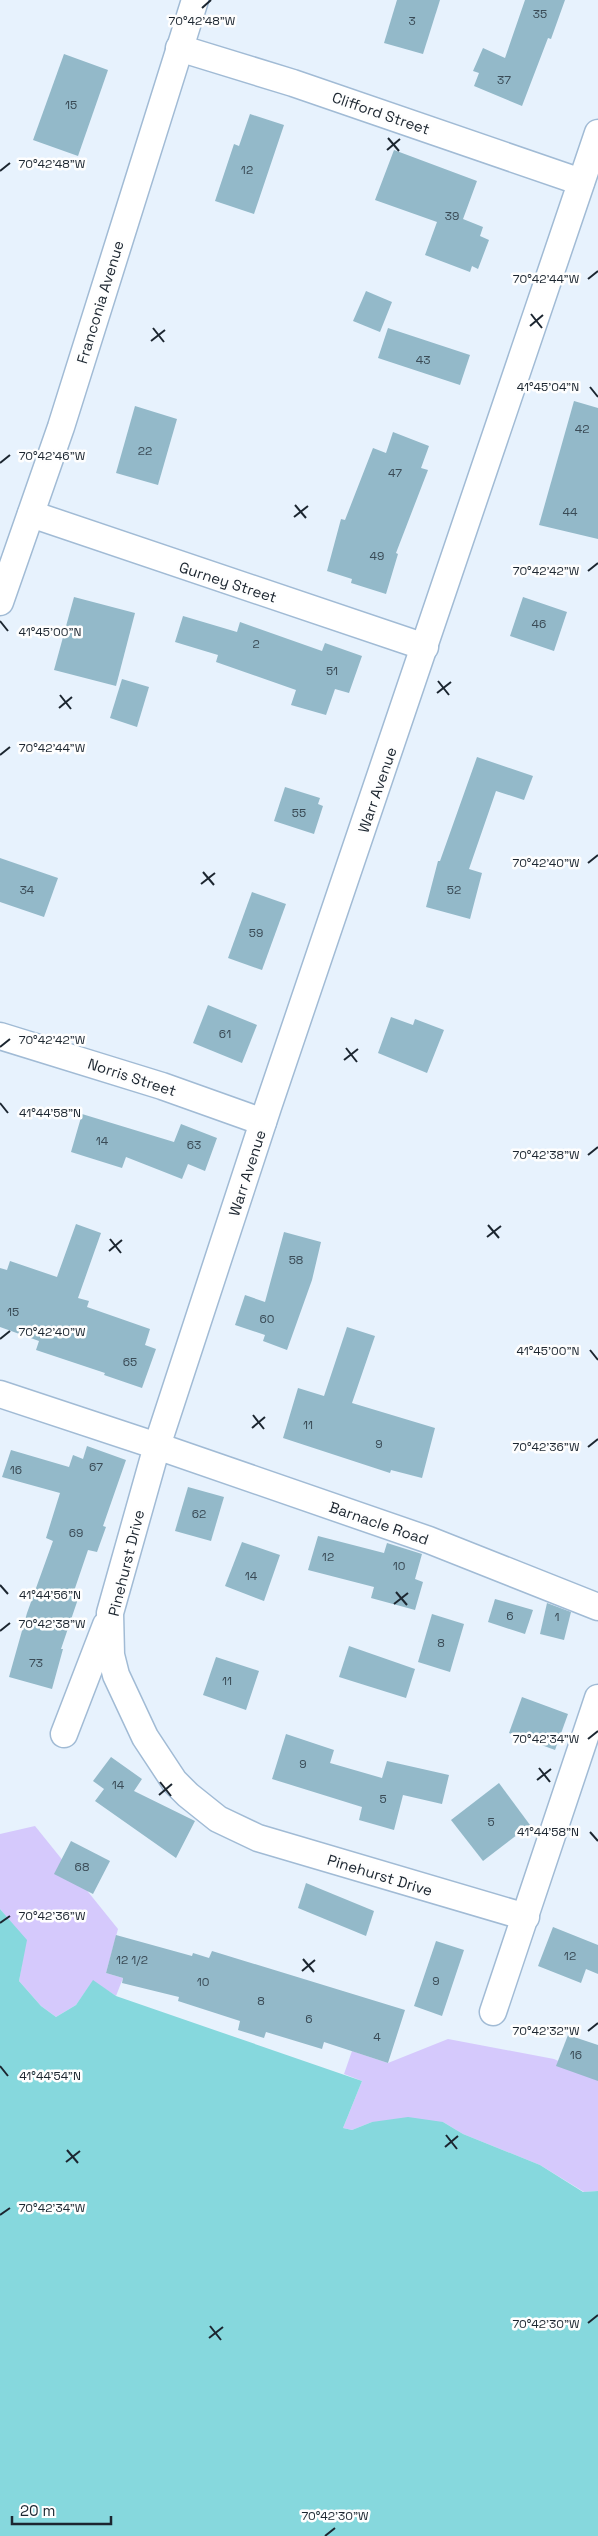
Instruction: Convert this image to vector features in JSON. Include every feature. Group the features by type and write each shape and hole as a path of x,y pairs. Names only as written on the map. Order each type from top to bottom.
{"street":[{"name":"Franconia Avenue","path":"0,602 61,427 195,0"},
{"name":"Clifford Street","path":"179,48 293,83 581,182"},
{"name":"Warr Avenue","path":"157,1446 263,1122 598,133"},
{"name":"Gurney Street","path":"31,514 425,647"},
{"name":"Norris Street","path":"0,1036 162,1086 263,1122"},
{"path":"0,1394 157,1446"},
{"name":"Barnacle Road","path":"157,1446 429,1540 598,1607"},
{"name":"Pinehurst Drive","path":"157,1446 110,1613 111,1655 116,1675 145,1737 174,1781 210,1813 258,1838 526,1917"},
{"path":"64,1734 110,1613"},
{"path":"493,2012 598,1698"}],"shaded area":[{"path":"35,1826 118,1929 106,1973 123,1978 116,1996 93,1981 76,2005 56,2017 41,2006 19,1981 26,1940 0,1909 0,1834"},
{"path":"448,2039 554,2059 583,2072 598,2073 598,2191 584,2192 540,2165 463,2134 443,2122 372,2122 352,2130 343,2128 362,2081 344,2074 352,2051 388,2063"}],"water":[{"path":"0,1909 27,1940 19,1981 41,2006 56,2017 76,2005 93,1980 116,1996 362,2081 343,2128 352,2130 372,2122 408,2117 443,2122 463,2134 540,2165 583,2192 598,2191 598,2536 0,2536"}],"building":[{"path":"397,0 440,0 423,54 384,43"},
{"path":"525,0 565,0 551,39 548,38 522,106 474,86 479,73 473,71 483,48 505,58"},
{"path":"64,54 108,70 78,156 33,140"},
{"path":"250,114 284,125 254,214 215,201 234,144 239,146"},
{"path":"394,150 477,181 463,219 483,227 480,236 489,240 478,269 472,266 470,272 425,255 437,222 375,200"},
{"path":"366,291 392,302 380,332 353,321"},
{"path":"388,328 470,355 460,385 378,358"},
{"path":"574,401 598,408 598,539 539,525"},
{"path":"135,406 177,419 158,485 116,473"},
{"path":"393,432 429,446 421,468 428,470 396,553 398,554 386,594 351,583 352,579 327,571 341,519 345,520 373,448 386,453"},
{"path":"74,597 135,613 116,686 54,670"},
{"path":"523,597 567,612 554,651 510,636"},
{"path":"183,616 237,632 240,622 322,651 325,643 362,656 349,693 335,689 326,715 291,705 296,690 216,662 218,655 175,642"},
{"path":"122,679 149,687 137,727 110,718"},
{"path":"477,757 533,776 524,800 496,791 469,869 482,873 470,919 426,907 438,861 440,861"},
{"path":"285,787 320,798 318,804 323,806 314,834 274,821"},
{"path":"0,858 58,878 44,917 0,902"},
{"path":"252,892 286,904 262,970 228,958"},
{"path":"208,1005 257,1025 242,1063 193,1043"},
{"path":"391,1017 413,1025 415,1019 444,1030 427,1073 378,1053"},
{"path":"82,1114 174,1142 181,1124 217,1138 205,1171 188,1164 182,1179 126,1157 122,1168 71,1152"},
{"path":"76,1224 101,1233 78,1298 89,1301 87,1307 150,1329 145,1345 156,1349 142,1388 104,1375 105,1373 36,1350 39,1341 0,1327 0,1268 7,1270 10,1261 57,1277"},
{"path":"284,1232 321,1242 312,1280 287,1350 263,1341 265,1335 235,1325 245,1295 265,1302"},
{"path":"347,1327 375,1336 352,1403 435,1428 422,1478 391,1470 390,1473 283,1438 298,1388 324,1396"},
{"path":"87,1446 126,1460 103,1526 106,1527 97,1552 88,1550 72,1597 78,1599 61,1649 63,1649 52,1689 9,1677 27,1613 53,1541 46,1538 60,1493 2,1477 11,1450 69,1467 73,1455 83,1459"},
{"path":"188,1487 224,1497 211,1541 175,1531"},
{"path":"318,1536 384,1553 387,1543 422,1554 415,1579 423,1582 415,1610 371,1598 374,1587 308,1570"},
{"path":"242,1542 280,1555 264,1601 225,1586"},
{"path":"495,1599 533,1610 525,1634 488,1622"},
{"path":"547,1603 571,1612 564,1640 540,1634"},
{"path":"432,1614 464,1624 450,1672 418,1662"},
{"path":"349,1646 415,1669 406,1698 339,1677"},
{"path":"216,1657 259,1671 246,1710 203,1695"},
{"path":"522,1697 568,1714 555,1750 509,1733"},
{"path":"286,1734 334,1750 330,1763 382,1778 387,1761 449,1775 442,1804 403,1795 394,1830 359,1820 362,1807 272,1779"},
{"path":"111,1757 142,1779 134,1791 195,1821 176,1858 95,1801 104,1789 93,1781"},
{"path":"499,1783 530,1825 483,1861 451,1820"},
{"path":"71,1841 110,1861 93,1894 54,1874"},
{"path":"306,1883 374,1911 366,1936 298,1908"},
{"path":"553,1927 598,1945 598,1974 586,1969 581,1983 538,1966"},
{"path":"116,1935 192,1956 193,1953 209,1958 212,1951 405,2010 388,2063 324,2042 322,2049 266,2032 264,2038 238,2030 240,2021 178,2001 179,1997 122,1983 123,1978 106,1973"},
{"path":"436,1941 464,1950 442,2016 414,2006"},
{"path":"568,2035 598,2045 598,2081 556,2066"}]}
